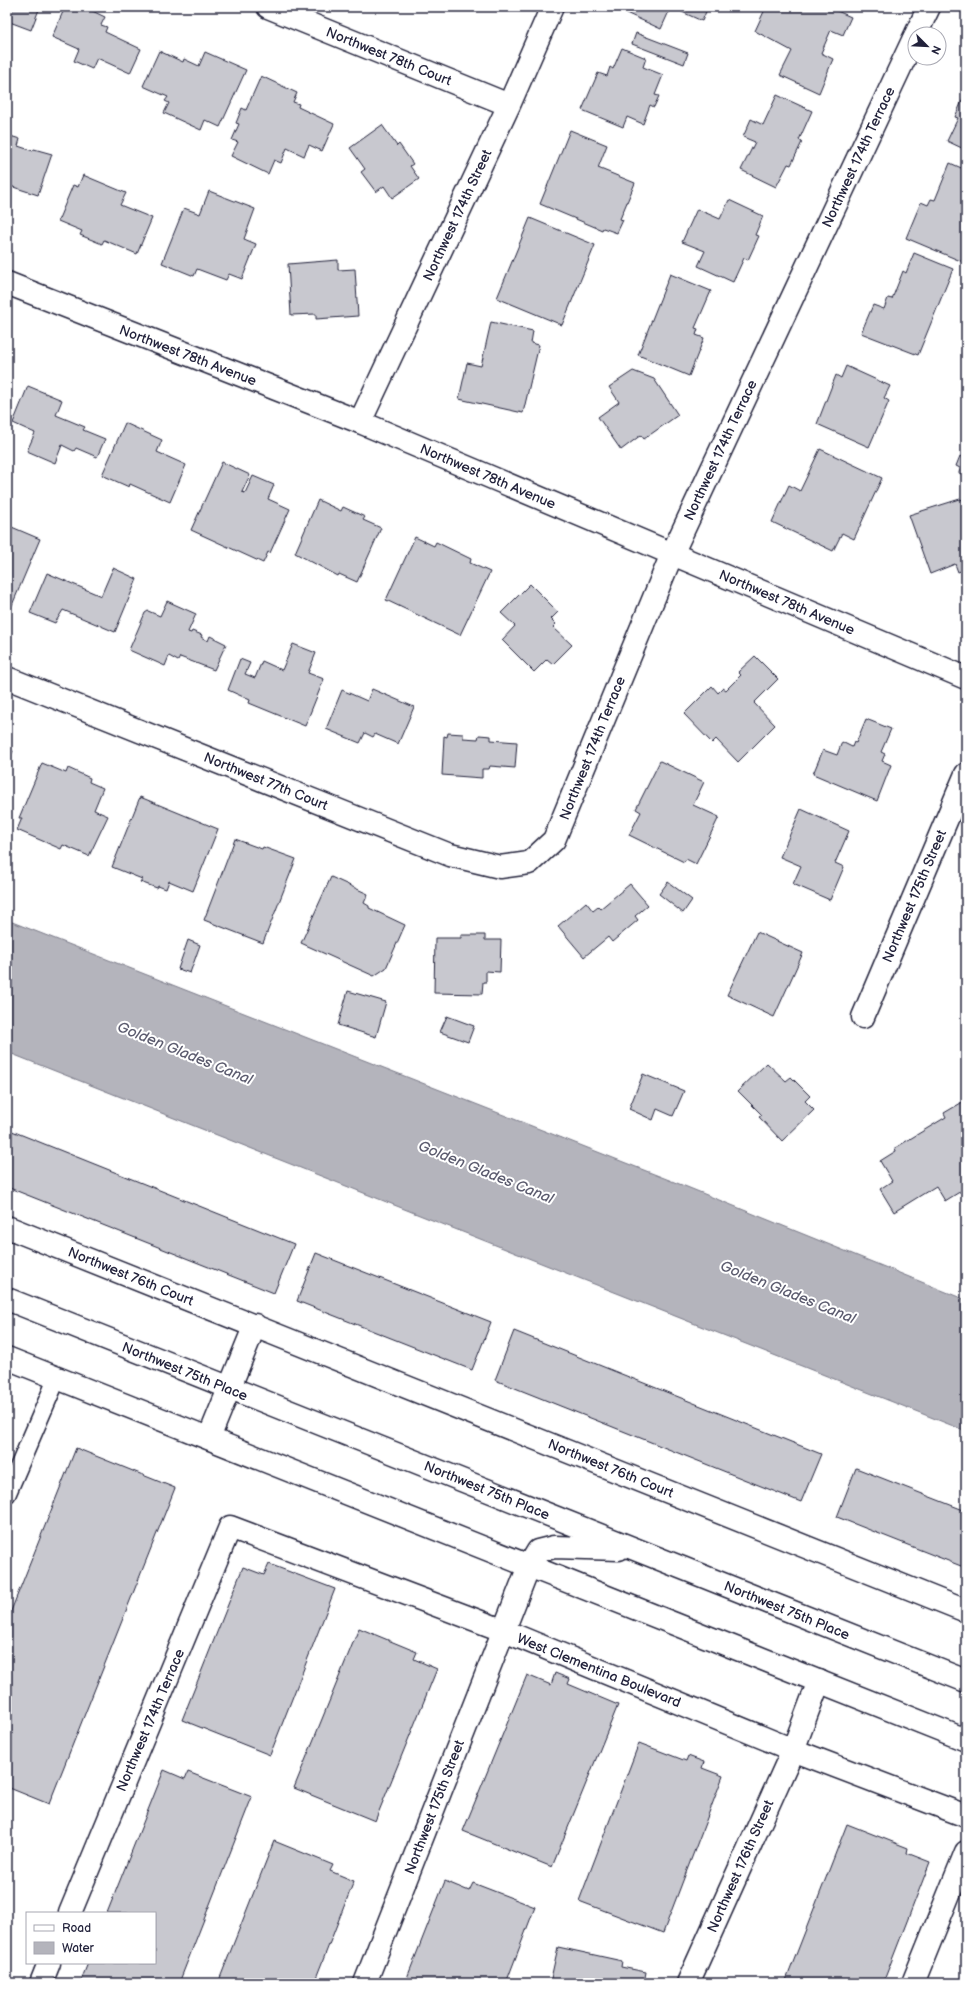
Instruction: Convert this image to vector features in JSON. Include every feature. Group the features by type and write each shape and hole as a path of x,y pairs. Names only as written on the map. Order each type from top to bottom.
{"street":[{"name":"Northwest 78th Court","path":"268,7 509,105"},
{"name":"Northwest 174th Street","path":"360,422 509,105 552,7"},
{"name":"Northwest 174th Terrace","path":"920,26 929,7"},
{"name":"Northwest 174th Terrace","path":"529,863 554,840 672,554 907,52"},
{"name":"Northwest 78th Avenue","path":"7,283 360,422 966,678"},
{"name":"Northwest 77th Court","path":"7,678 450,855 500,867 529,863"},
{"name":"Northwest 175th Street","path":"863,1017 966,774"},
{"name":"Northwest 76th Court","path":"7,1227 255,1325 966,1611"},
{"name":"Northwest 75th Place","path":"7,1300 966,1681"},
{"path":"209,1438 255,1325"},
{"path":"7,1358 966,1740"},
{"name":"Northwest 174th Terrace","path":"70,1912 230,1527"},
{"name":"West Clementina Boulevard","path":"230,1527 502,1630 793,1750 966,1816"},
{"name":"Northwest 175th Street","path":"365,1983 502,1630 529,1566 538,1552 554,1547 634,1549"},
{"name":"Northwest 176th Street","path":"688,1983 793,1750 819,1681"},
{"path":"913,1983 966,1852"},
{"path":"41,1983 49,1964"}],"lane":[{"path":"7,1494 57,1378"}],"water":[{"name":"Golden Glades Canal","path":"7,920 687,1187 966,1300 966,1431 7,1052"}],"building":[{"path":"7,7 40,7 31,30 7,21"},
{"path":"65,7 84,7 105,17 101,25 107,27 105,32 141,49 130,73 97,58 92,69 74,61 79,49 52,37"},
{"path":"628,7 671,7 661,29 626,13"},
{"path":"671,7 708,7 702,21"},
{"path":"766,7 828,7 851,17 843,35 831,30 821,53 833,59 819,93 780,75 792,51 755,31"},
{"path":"636,33 688,53 684,64 632,44"},
{"path":"622,48 646,58 643,67 663,75 655,95 659,96 654,107 650,105 643,124 627,117 623,127 582,110 598,73 607,76 610,67 613,69"},
{"path":"159,51 183,62 184,59 199,66 205,52 246,70 220,127 205,120 201,130 164,113 169,103 165,101 168,97 143,86"},
{"path":"261,76 297,93 293,102 299,104 298,107 334,124 322,151 309,145 304,156 287,148 281,163 274,160 268,174 231,156 238,142 232,140 239,124 236,123 242,108 246,110"},
{"path":"965,94 966,150 947,141 958,118 955,117"},
{"path":"777,95 812,111 799,140 802,142 791,165 788,164 776,187 741,170 755,142 743,137 751,119 763,125"},
{"path":"382,125 397,146 399,144 413,164 410,166 419,179 392,198 384,186 376,192 361,172 365,169 350,148"},
{"path":"570,130 607,145 598,168 635,183 620,219 623,220 617,233 603,228 602,230 540,204"},
{"path":"7,135 20,139 18,146 33,151 34,149 52,154 38,195 7,185"},
{"path":"950,163 966,170 966,255 963,262 906,238 921,202 928,205 931,199 935,200"},
{"path":"83,175 126,193 120,205 152,218 137,254 104,240 102,244 80,235 82,231 58,221 73,185 78,187"},
{"path":"209,191 255,209 244,239 256,244 242,279 229,274 226,280 197,269 194,276 162,263 184,208 200,214"},
{"path":"729,200 763,216 755,235 759,236 748,260 744,258 733,282 698,266 705,251 682,242 697,209 720,219"},
{"path":"530,218 595,245 562,325 497,298"},
{"path":"914,253 953,269 918,355 861,333 873,305 884,309 888,298 892,299 903,271 906,273"},
{"path":"338,260 338,270 355,269 358,316 316,319 316,314 291,315 288,264"},
{"path":"670,274 711,291 695,328 698,329 696,335 704,338 689,376 638,355"},
{"path":"491,322 533,331 531,343 539,345 523,413 459,399 467,363 481,366"},
{"path":"846,366 890,386 884,398 889,401 869,447 817,424 836,375 841,378"},
{"path":"633,371 654,379 678,415 644,439 641,435 621,450 598,417 619,402 609,387"},
{"path":"28,386 62,400 56,415 85,427 83,430 105,439 97,457 76,448 74,451 62,445 55,463 27,451 35,433 13,423"},
{"path":"125,423 162,440 157,452 186,465 170,502 130,484 129,487 102,475"},
{"path":"820,449 882,478 854,539 842,533 833,551 772,522 789,485 800,491"},
{"path":"966,453 966,476 959,473 960,468 956,466 960,456 964,458"},
{"path":"222,462 250,475 242,492 245,493 253,476 274,485 268,499 290,509 270,553 268,552 263,563 191,530"},
{"path":"960,499 966,501 966,569 958,572 955,564 930,574 909,515"},
{"path":"318,500 341,511 343,507 365,517 363,520 381,528 357,582 339,574 338,576 295,553"},
{"path":"7,525 40,539 10,610 7,609"},
{"path":"415,537 434,546 436,542 471,559 470,563 490,572 460,635 386,600"},
{"path":"113,568 137,579 115,632 63,610 55,623 30,613 47,573 101,596"},
{"path":"530,584 558,612 551,619 556,624 553,627 572,645 553,664 547,659 534,672 502,640 515,626 501,613"},
{"path":"167,601 196,614 188,632 191,633 192,631 202,635 201,637 208,641 210,636 226,644 214,670 180,657 178,661 169,656 165,666 129,650 145,613 148,611 160,616"},
{"path":"293,644 316,653 308,673 324,679 305,726 249,703 250,700 228,690 240,659 250,663 245,674 255,678 262,661 282,670"},
{"path":"755,656 778,679 754,703 775,725 738,762 716,739 712,743 684,714 712,686 718,693 723,688 726,690 741,675 738,672"},
{"path":"372,689 414,707 398,744 375,734 373,737 365,733 360,743 326,729 342,690 367,701"},
{"path":"866,719 891,729 881,752 885,754 882,761 891,765 877,801 813,774 823,750 837,755 842,742 852,747 854,742 856,743"},
{"path":"448,733 463,734 463,738 478,739 479,735 491,736 491,740 517,742 515,768 490,766 489,769 482,769 482,778 442,775 444,736 447,737"},
{"path":"7,748 13,751 7,764"},
{"path":"660,761 704,782 693,805 719,817 696,864 686,859 684,862 629,835 641,812 636,809"},
{"path":"42,763 66,773 68,768 90,778 89,782 103,788 94,810 108,816 89,856 63,845 61,849 17,830 22,818 19,818"},
{"path":"140,797 218,829 193,891 169,881 166,889 158,886 157,888 140,882 142,879 112,867"},
{"path":"801,809 849,831 835,863 844,867 830,900 793,884 801,866 780,857"},
{"path":"235,839 296,859 263,943 204,920"},
{"path":"331,877 368,894 364,903 369,906 369,908 405,925 386,968 374,976 301,943"},
{"path":"668,882 692,900 683,913 659,894"},
{"path":"630,884 648,905 635,916 638,920 612,942 608,937 584,957 558,926 586,902 593,911 598,907 600,909"},
{"path":"757,932 803,953 774,1017 727,995"},
{"path":"461,935 485,935 485,940 501,940 500,972 486,971 486,982 483,982 482,994 434,993 435,938 461,938"},
{"path":"188,940 200,945 190,973 178,969"},
{"path":"348,991 386,1002 376,1037 338,1025"},
{"path":"447,1016 474,1026 468,1042 440,1032"},
{"path":"767,1063 786,1081 791,1077 810,1096 805,1101 814,1110 782,1141 759,1117 762,1115 738,1091"},
{"path":"643,1074 684,1091 673,1116 657,1109 653,1120 629,1109"},
{"path":"966,1100 966,1188 945,1201 936,1186 894,1212 880,1189 892,1181 880,1161 896,1151 895,1148 946,1117 944,1113"},
{"path":"7,1129 294,1244 274,1293 7,1187"},
{"path":"316,1253 491,1322 472,1370 297,1301"},
{"path":"514,1331 821,1454 801,1502 495,1380"},
{"path":"76,1448 175,1488 49,1804 7,1787 7,1621"},
{"path":"856,1468 966,1511 966,1568 837,1517"},
{"path":"269,1564 335,1589 270,1755 182,1720 243,1567 264,1575"},
{"path":"359,1628 417,1652 414,1659 437,1669 375,1821 294,1788"},
{"path":"555,1673 570,1679 568,1684 618,1705 552,1867 463,1831 527,1675 551,1685"},
{"path":"639,1743 686,1761 688,1756 704,1762 702,1768 723,1776 663,1933 579,1901"},
{"path":"164,1770 185,1779 188,1772 252,1797 179,1983 80,1983 88,1964 156,1964 156,1912 107,1912"},
{"path":"847,1824 908,1848 907,1853 930,1862 883,1983 785,1983"},
{"path":"274,1841 333,1865 330,1871 354,1881 314,1983 218,1983"},
{"path":"445,1881 469,1891 473,1883 535,1907 506,1983 405,1983"},
{"path":"558,1947 622,1961 621,1967 646,1972 644,1983 550,1983"}]}
